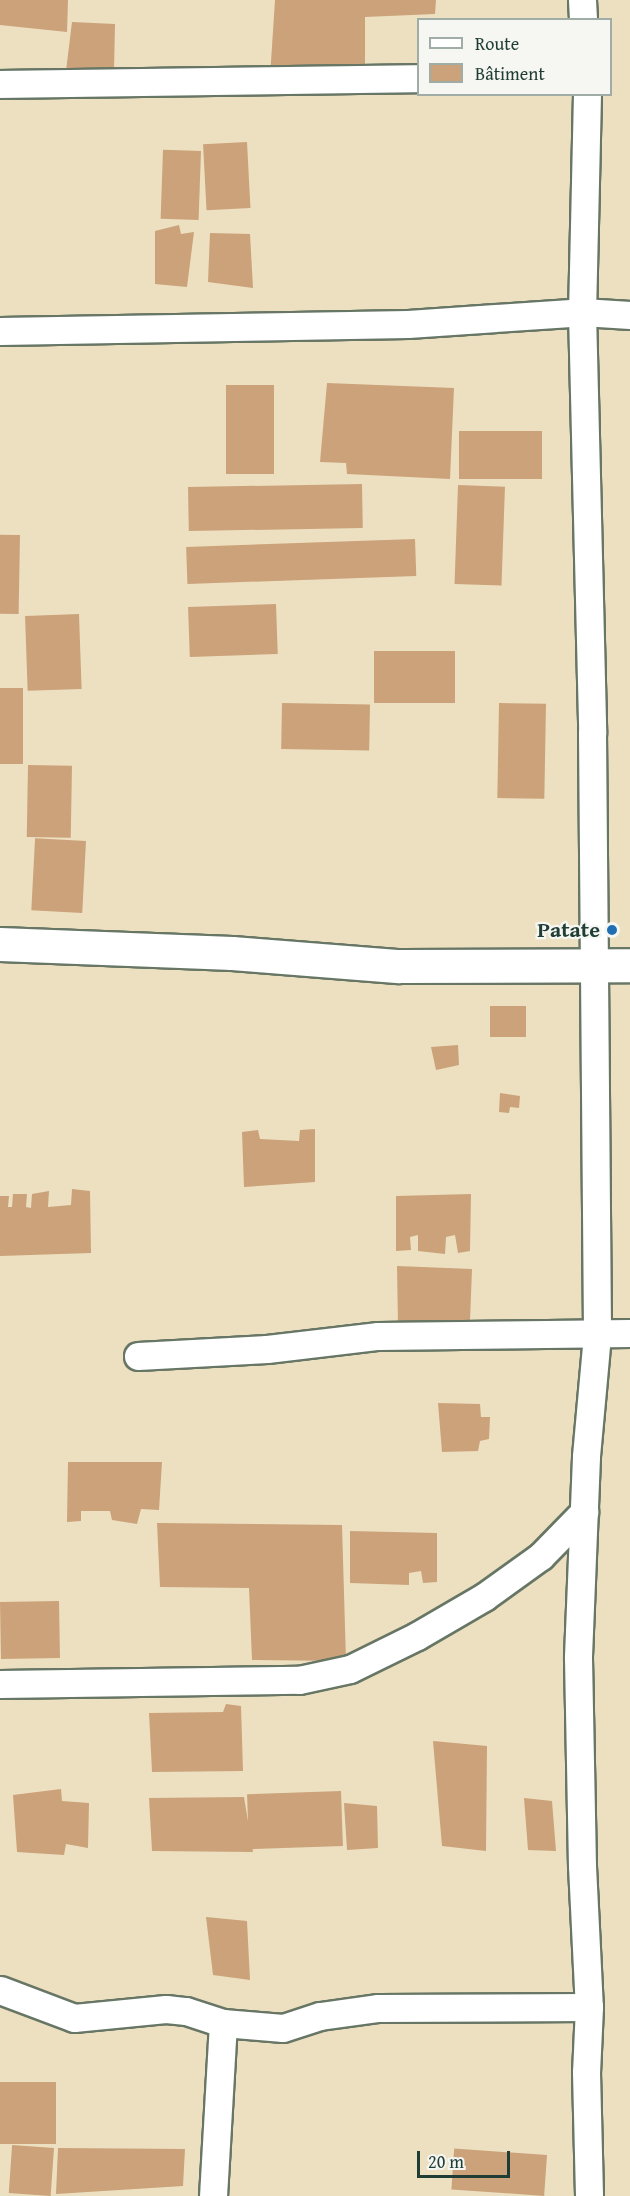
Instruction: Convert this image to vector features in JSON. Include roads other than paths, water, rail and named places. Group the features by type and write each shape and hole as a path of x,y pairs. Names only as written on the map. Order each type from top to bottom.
{"street":[{"path":"582,0 583,18"},
{"path":"0,84 417,78"},
{"path":"587,96 582,312 592,733 597,1335 584,1512 578,1658 582,1866 589,2007 586,2072 589,2196"},
{"path":"0,332 408,324 582,312 630,315"},
{"path":"0,944 232,953 399,966 630,965"},
{"path":"138,1356 267,1349 378,1336 630,1333"},
{"path":"0,1684 299,1680 350,1669 417,1636 484,1597 541,1556 584,1512"},
{"path":"0,1990 74,2018 166,2009 186,2011 223,2023 283,2028 320,2016 378,2008 589,2007"},
{"path":"213,2196 223,2023"}],"place":[{"name":"Patate","path":"612,930"}]}
